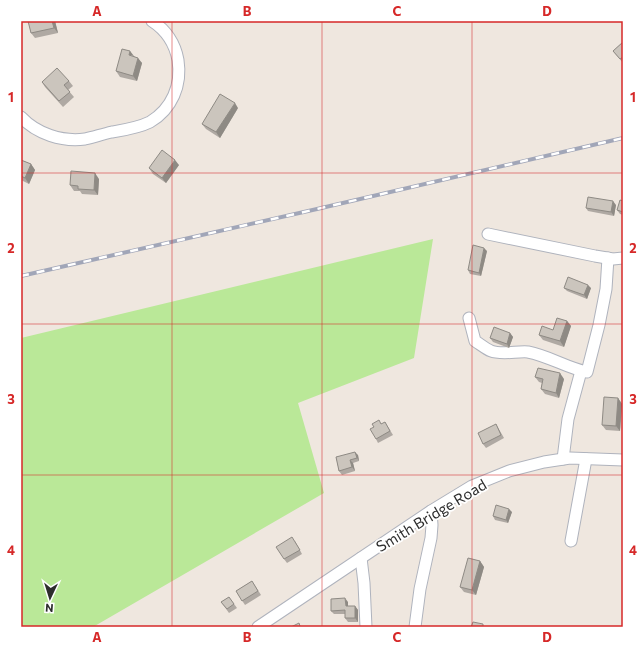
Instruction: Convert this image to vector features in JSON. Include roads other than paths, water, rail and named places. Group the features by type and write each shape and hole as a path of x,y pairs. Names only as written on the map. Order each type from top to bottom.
{"street":[{"path":"21,117 41,132 56,137 69,139 85,138 133,127 149,122 160,114 169,105 175,94 179,79 179,66 177,53 173,43 167,34 152,21"},
{"path":"488,234 588,255 608,258 623,258"},
{"path":"469,318 475,341 492,351 511,353 527,352 587,372 599,325 606,289 608,258"},
{"path":"563,459 568,420 581,371"},
{"name":"Smith Bridge Road","path":"258,627 431,511 472,486 509,471 544,462 570,458 623,460"},
{"path":"571,541 586,459"},
{"path":"414,627 420,589 431,538 431,511"},
{"path":"360,558 364,583 366,627"}],"railway":[{"path":"21,276 623,138"}]}
